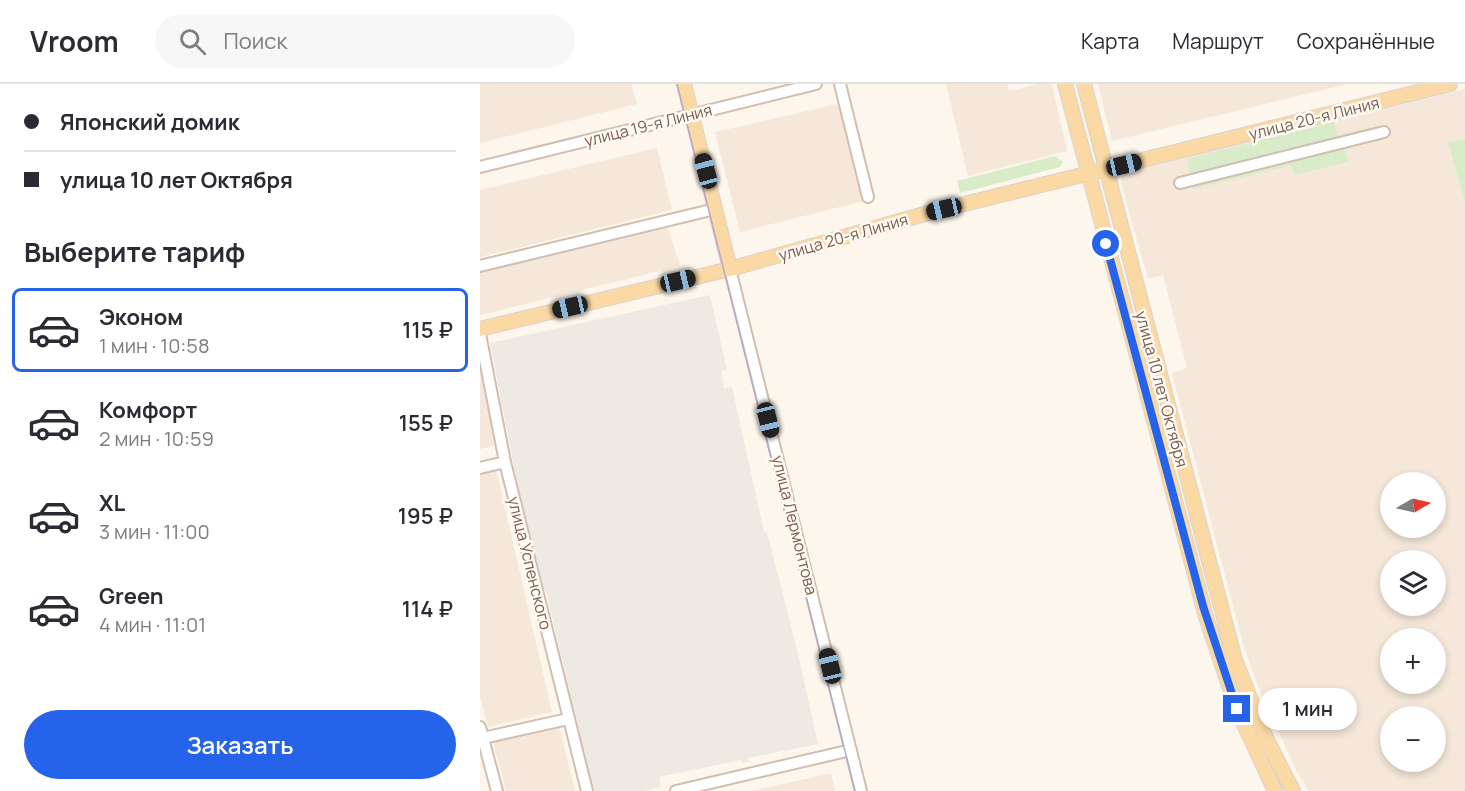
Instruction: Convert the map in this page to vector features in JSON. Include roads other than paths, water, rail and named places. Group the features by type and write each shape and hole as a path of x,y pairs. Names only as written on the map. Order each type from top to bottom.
{"main road":[{"name":"улица Лермонтова","path":"684,84 730,269"},
{"name":"улица 10 лет Октября","path":"1065,84 1206,617 1237,709 1275,791"},
{"name":"улица 10 лет Октября","path":"1084,84 1234,657 1254,710 1293,791"},
{"name":"улица 20-я Линия","path":"480,329 730,269 903,219 1105,170 1413,89 1450,84"}],"street":[{"name":"улица 19-я Линия","path":"480,166 816,84"},
{"path":"840,84 868,197"},
{"path":"1180,183 1384,132"},
{"path":"480,266 715,209"},
{"name":"улица Лермонтова","path":"730,269 861,791"},
{"name":"улица Успенского","path":"480,334 505,462 587,791"},
{"path":"480,468 505,462"},
{"path":"497,791 481,733 568,719"},
{"path":"676,791 851,750"}],"tram line":[{"path":"677,84 855,791"}]}
